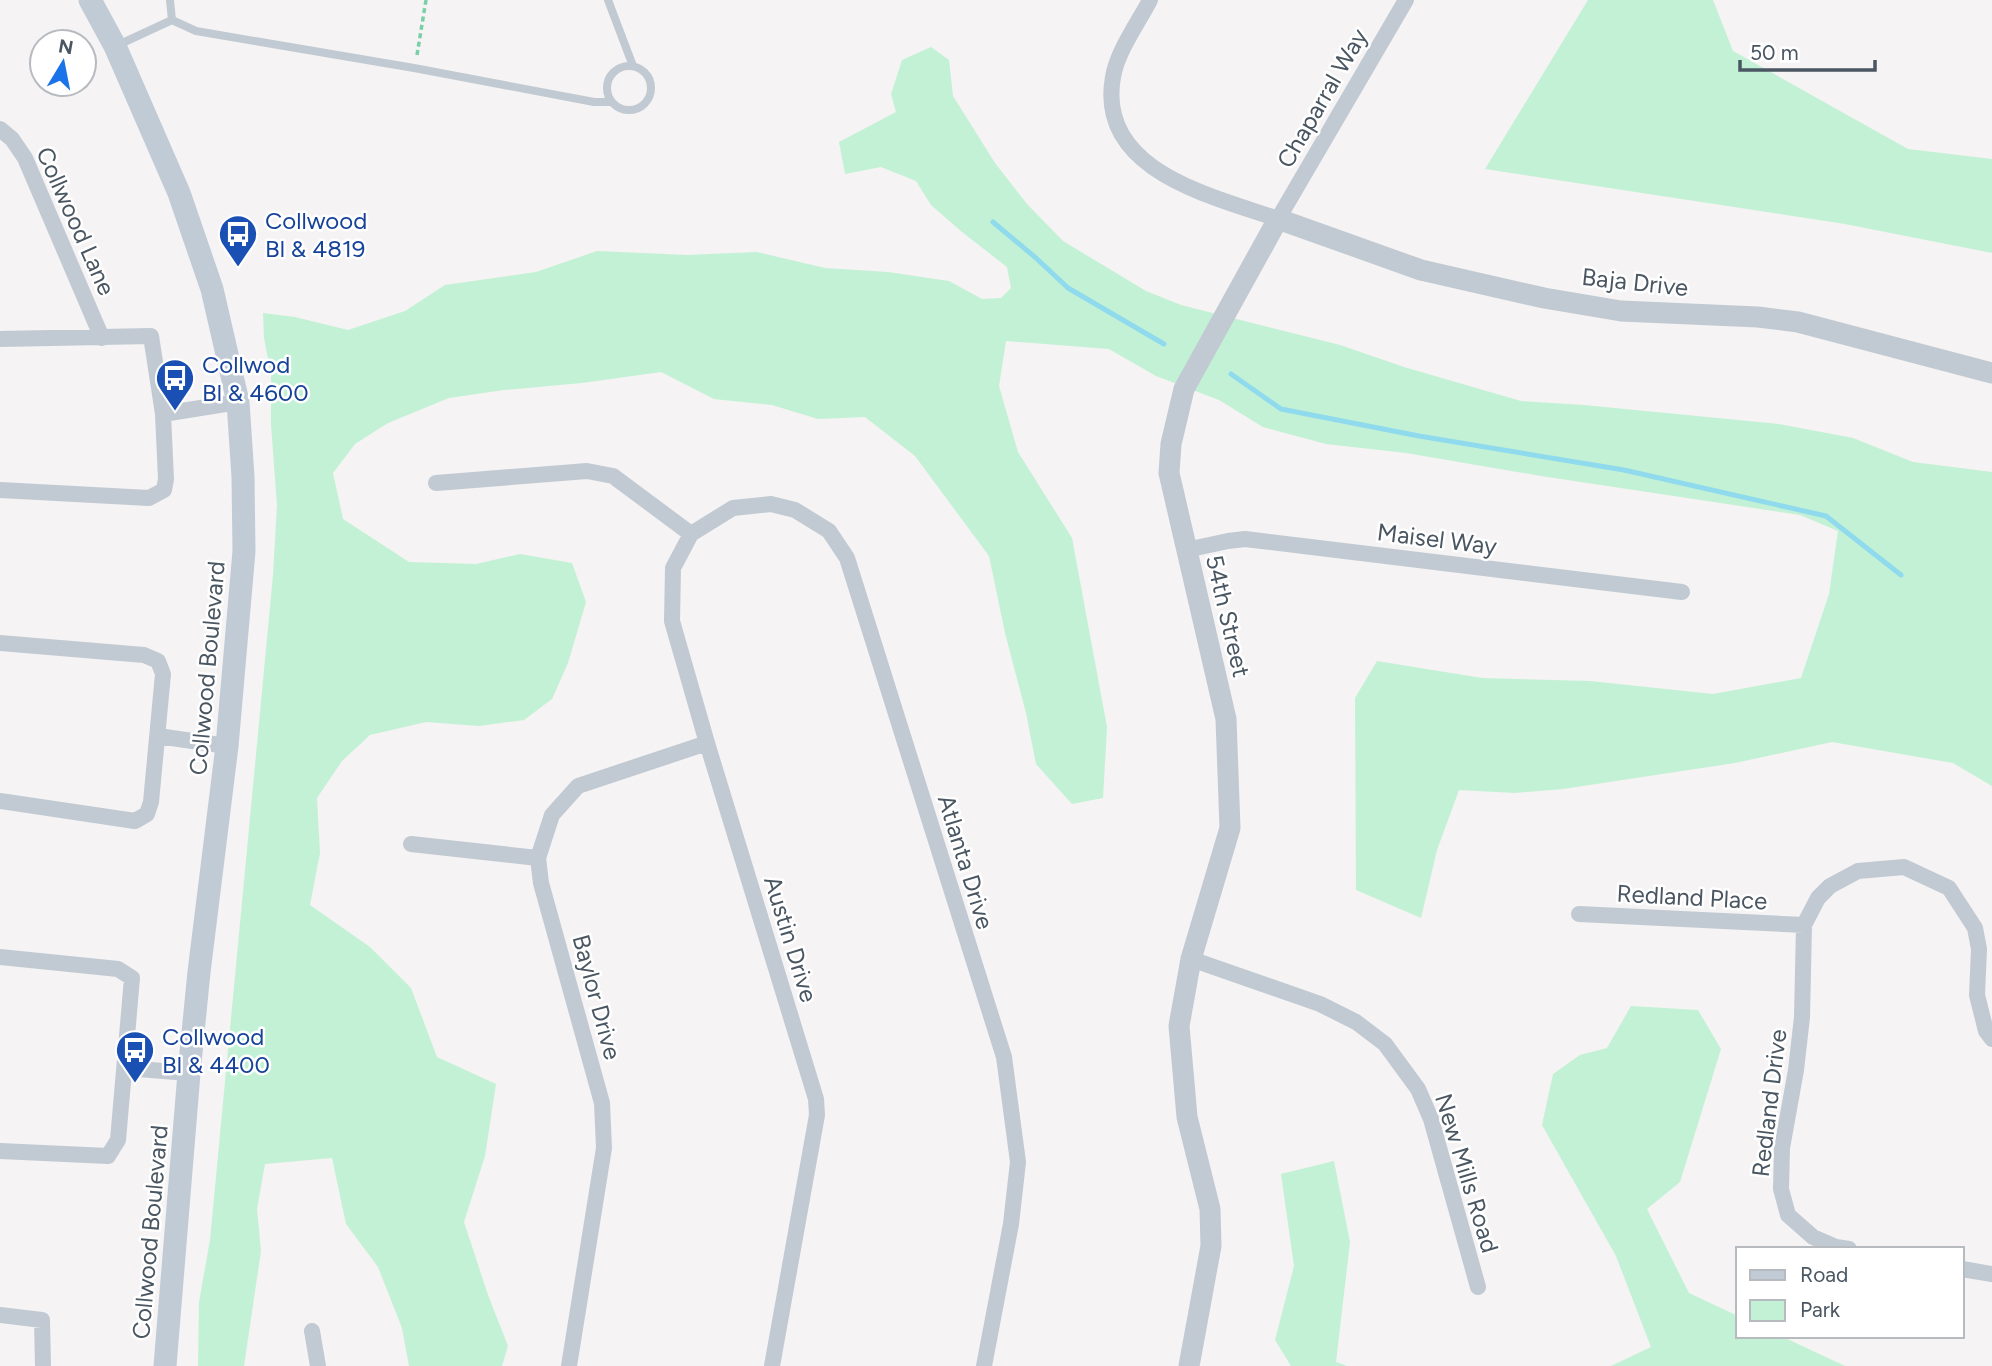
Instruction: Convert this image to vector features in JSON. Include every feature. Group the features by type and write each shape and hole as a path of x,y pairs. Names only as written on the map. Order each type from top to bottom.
{"main road":[{"name":"Collwood Boulevard","path":"90,0 115,47 183,205 212,289 238,402 243,477 244,551 227,746 199,972 165,1366"}],"street":[{"path":"1150,0 1116,63 1112,105 1121,132 1147,164 1181,185 1278,219"},
{"name":"Chaparral Way","path":"1278,219 1406,0"},
{"name":"Collwood Lane","path":"0,129 12,139 25,158 102,338"},
{"name":"Baja Drive","path":"1278,219 1421,270 1544,298 1621,312 1758,317 1798,322 1992,373"},
{"name":"54th Street","path":"1189,1366 1211,1246 1210,1209 1187,1117 1179,1026 1191,959 1230,828 1226,719 1169,473 1171,444 1184,388 1278,219"},
{"path":"0,339 151,336 163,414 166,479 164,490 149,498 0,490"},
{"path":"163,414 238,402"},
{"path":"436,483 587,471 613,476 691,534"},
{"name":"Atlanta Drive","path":"691,534 733,508 771,504 795,510 829,531 847,558 1004,1057 1018,1162 1012,1224 984,1366"},
{"name":"Austin Drive","path":"691,534 673,568 672,621 816,1099 817,1115 772,1366"},
{"name":"Maisel Way","path":"1186,550 1245,539 1682,592"},
{"path":"0,643 144,655 158,661 163,674 151,802 147,814 135,821 0,801"},
{"path":"158,737 227,746"},
{"name":"Baylor Drive","path":"569,1366 604,1148 602,1103 541,883 538,858 552,815 578,786 707,743"},
{"path":"411,844 538,858"},
{"path":"1804,925 1818,898 1830,887 1858,870 1904,867 1949,888 1975,928 1979,949 1977,995 1986,1031 1992,1039"},
{"name":"Redland Place","path":"1578,914 1804,925"},
{"name":"Redland Drive","path":"1804,925 1802,1017 1782,1148 1781,1189 1788,1215 1812,1237 1836,1247"},
{"path":"0,957 118,969 132,978 118,1140 108,1156 0,1151"},
{"name":"New Mills Road","path":"1191,959 1320,1004 1356,1022 1385,1044 1418,1089 1431,1119 1478,1287"},
{"path":"125,1068 189,1073"},
{"path":"1964,1269 1992,1274"},
{"path":"0,1315 43,1320 43,1366"},
{"path":"312,1331 317,1366"}],"lane":[{"path":"170,0 173,20"},
{"path":"608,0 633,66"},
{"path":"115,47 173,20"},
{"path":"173,20 196,31 594,102 611,102"},
{"path":"633,66 640,68 649,79 651,86 648,100 637,109 623,109 611,102 606,87 612,73 618,68 633,66"}],"path":[{"path":"414,68 426,0"}],"green space":[{"path":"1588,0 1713,0 1733,51 1908,149 1992,159 1992,253 1845,224 1485,169"},
{"path":"931,47 949,60 953,96 995,163 1027,204 1063,241 1146,291 1181,305 1340,345 1404,367 1521,401 1779,424 1853,438 1913,462 1992,472 1992,786 1953,763 1832,742 1735,763 1563,789 1515,793 1459,790 1437,850 1421,918 1356,890 1355,698 1377,661 1482,678 1590,681 1713,694 1801,678 1829,594 1838,531 1800,515 1406,453 1326,444 1263,427 1219,400 1156,376 1109,349 1006,341 999,386 1018,452 1072,538 1107,727 1103,798 1072,804 1036,764 989,556 915,456 865,417 818,419 772,405 714,399 661,372 449,398 388,423 355,444 333,473 343,519 409,562 476,564 520,554 572,563 586,602 568,663 552,699 524,720 479,726 426,722 370,735 342,761 317,798 320,853 310,905 370,947 411,988 437,1057 496,1084 485,1156 464,1222 508,1346 502,1366 409,1366 402,1328 378,1267 346,1224 332,1158 265,1164 257,1209 261,1251 244,1366 198,1366 199,1302 210,1240 273,575 277,505 271,425 271,375 264,338 263,313 295,317 348,330 405,311 445,285 536,272 597,251 687,255 757,252 825,268 888,272 949,281 982,299 1001,298 1011,288 1007,267 931,205 916,181 881,167 845,174 839,142 896,112 891,94 902,60"},
{"path":"1631,1006 1698,1010 1721,1049 1680,1182 1647,1209 1689,1293 1736,1315 1736,1338 1785,1338 1845,1366 1611,1366 1651,1347 1616,1256 1542,1125 1553,1074 1580,1055 1607,1048"},
{"path":"1334,1161 1350,1242 1336,1362 1347,1366 1291,1366 1275,1340 1294,1266 1281,1174"}],"waterway":[{"path":"993,222 1068,288 1164,344"},
{"path":"1231,374 1281,409 1419,436 1624,470 1826,516 1901,575"}],"place":[{"name":"Collwood Bl & 4819","path":"238,268"},
{"name":"Collwod Bl & 4600","path":"175,412"},
{"name":"Collwood Bl & 4400","path":"135,1084"}]}
